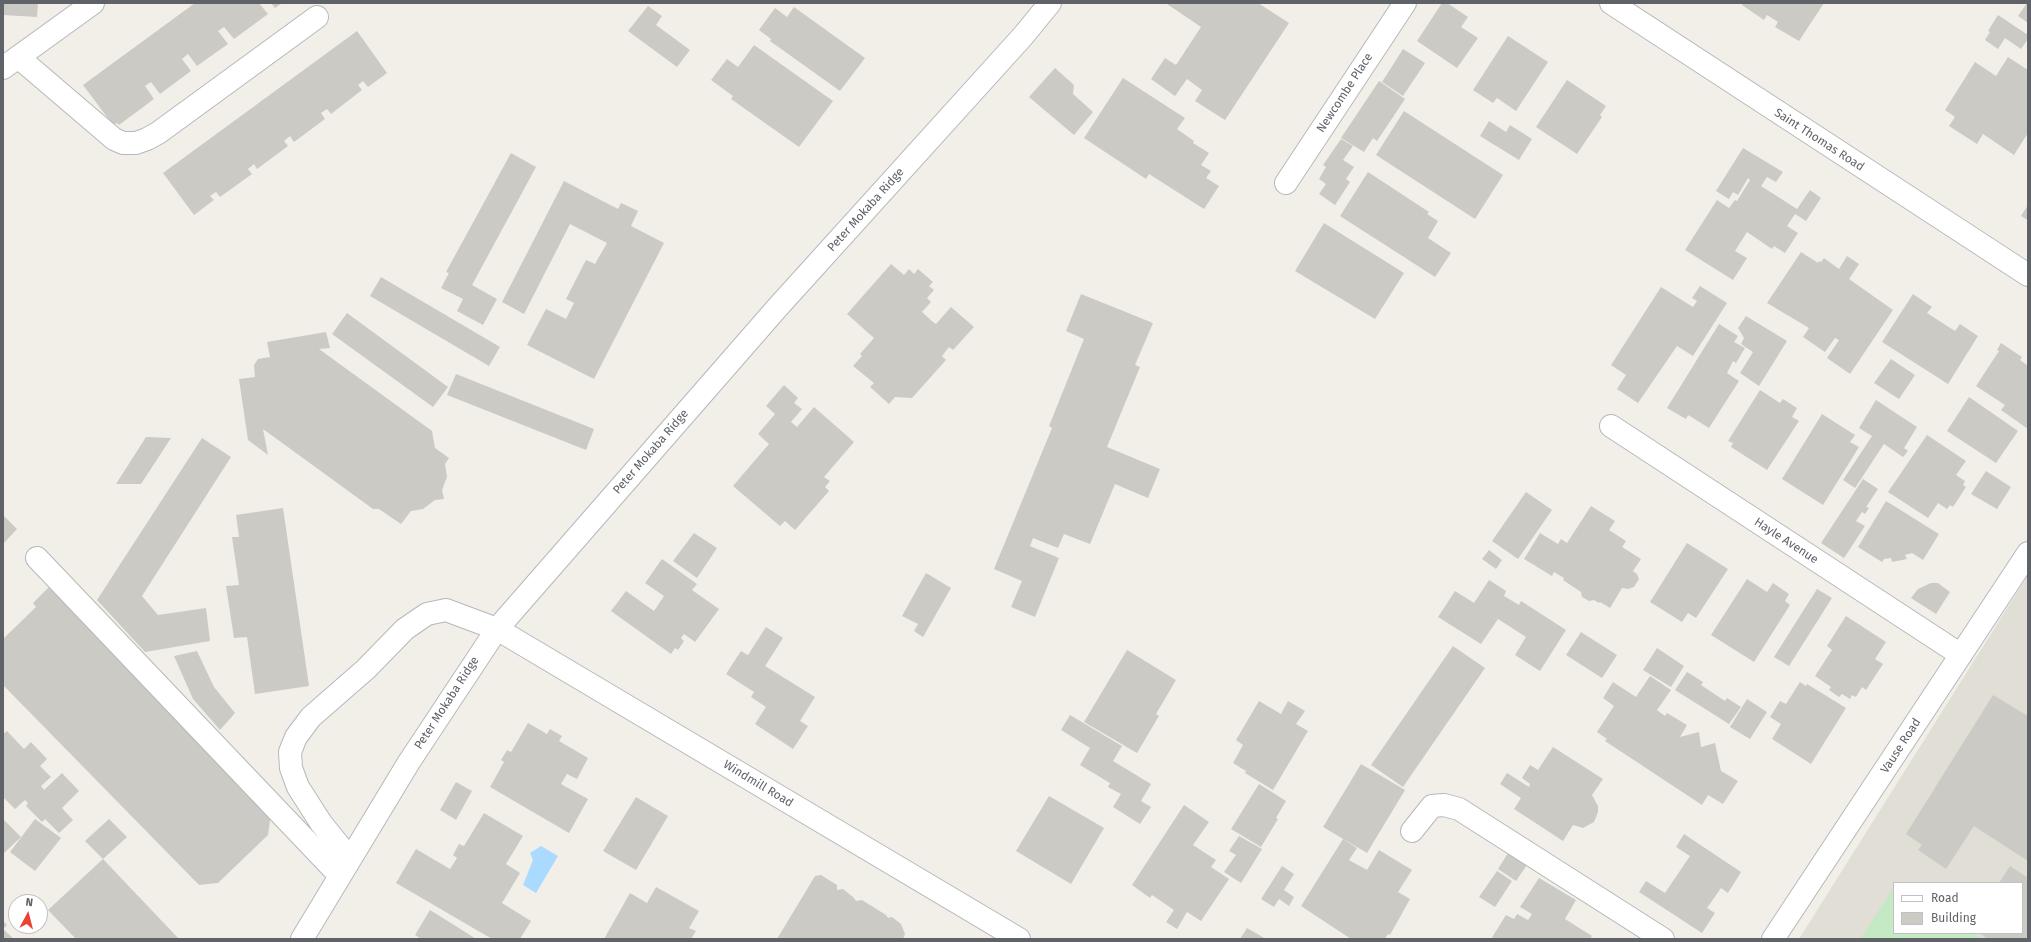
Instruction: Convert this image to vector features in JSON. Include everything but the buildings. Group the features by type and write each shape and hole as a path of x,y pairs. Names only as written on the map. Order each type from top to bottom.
{"street":[{"path":"93,3 10,63 114,139 123,143 136,143 158,134 317,16"},
{"name":"Peter Mokaba Ridge","path":"302,939 409,762 496,628 777,308 1023,36 1050,3"},
{"name":"Newcombe Place","path":"1286,183 1404,3"},
{"name":"Saint Thomas Road","path":"1611,3 2028,275"},
{"name":"Hayle Avenue","path":"1611,426 1961,655"},
{"name":"Vause Road","path":"1773,939 2028,553"},
{"path":"37,558 345,868"},
{"name":"Windmill Road","path":"345,868 321,823 298,787 291,762 290,752 296,737 311,717 366,669 405,628 427,614 446,610 496,628 1019,939"},
{"path":"1412,831 1432,806 1444,805 1459,809 1663,939"}],"shaded area":[{"path":"2028,575 2028,939 1799,939"}],"green space":[{"path":"1893,889 1893,934 1974,934 1982,939 1860,939"}],"water":[{"path":"541,846 558,856 536,893 523,885 533,860 530,853"}]}
